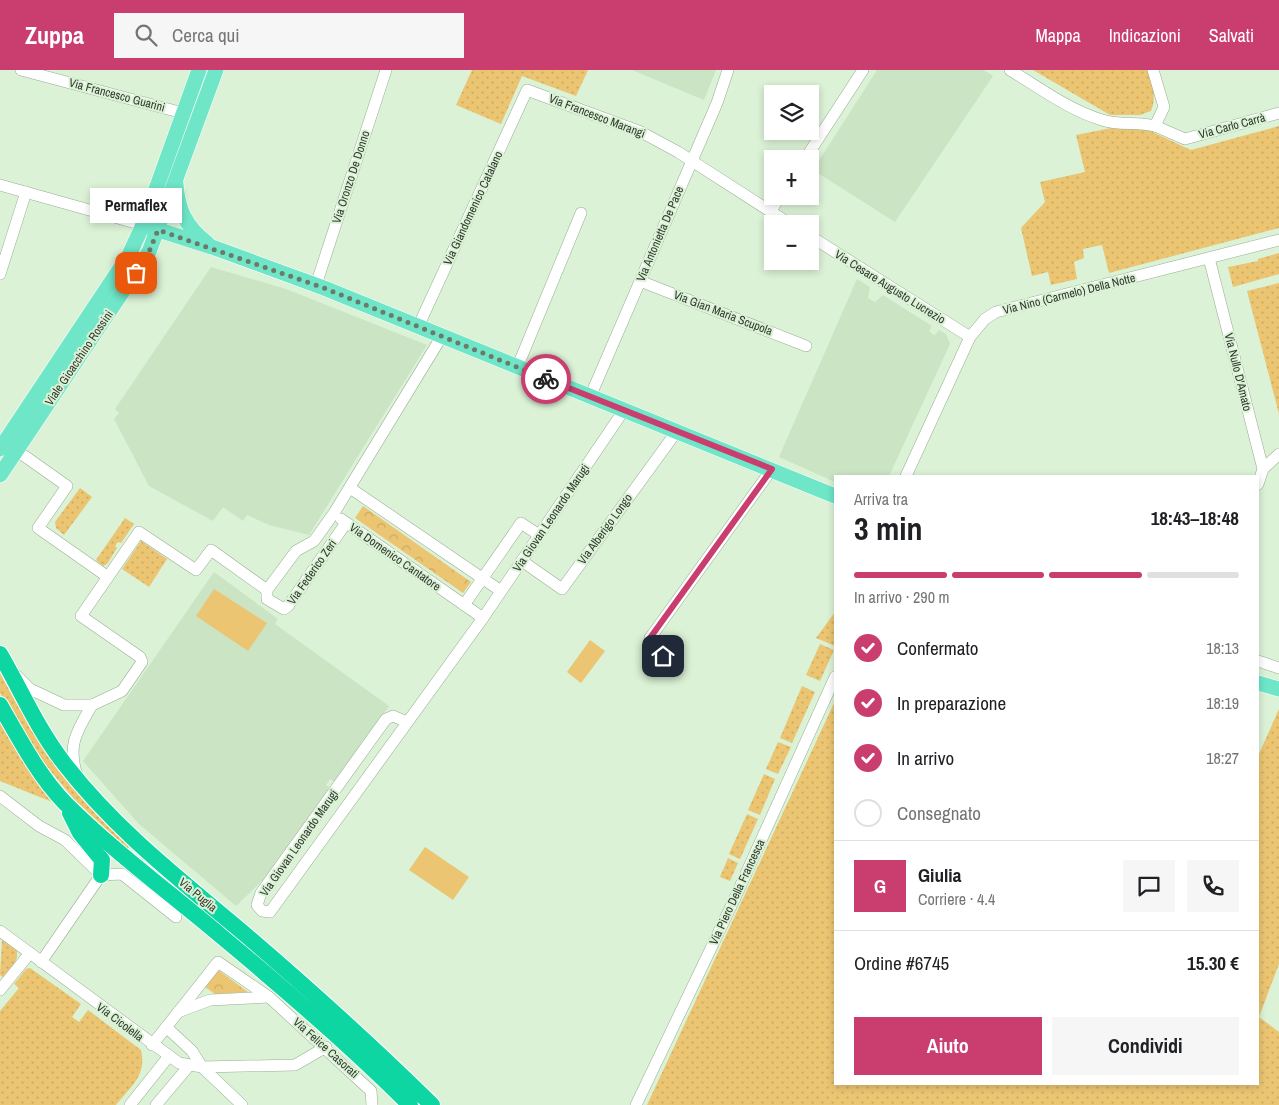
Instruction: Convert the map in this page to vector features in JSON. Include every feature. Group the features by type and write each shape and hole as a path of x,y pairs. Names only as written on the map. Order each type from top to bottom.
{"highway":[{"name":"Via Puglia","path":"2,657 31,714 62,761 117,825 287,970 376,1050 432,1105"},
{"name":"Via Puglia","path":"0,705 19,738 64,802 122,855 277,982 366,1062 410,1105"},
{"path":"64,802 80,833 102,860 101,875"}],"main road":[{"name":"Viale Gioacchino Rossini","path":"0,449 120,270 143,225 199,70"},
{"name":"Viale Gioacchino Rossini","path":"0,475 146,257 176,182 216,70"},
{"path":"176,182 177,199 185,221 212,247"},
{"path":"143,225 212,247 316,285 834,496"}],"street":[{"name":"Via Francesco Guarini","path":"22,70 183,113"},
{"name":"Via Oronzo De Donno","path":"316,285 386,70"},
{"name":"Via Antonietta De Pace","path":"590,397 717,103 728,70"},
{"path":"811,150 863,70"},
{"path":"1010,70 1077,111 1103,121 1144,123 1155,126 1164,107 1153,70"},
{"name":"Via Francesco Marangi","path":"527,90 641,132 692,161"},
{"name":"Via Giandomenico Catalano","path":"418,327 527,90"},
{"name":"Via Carlo Carrà","path":"1155,126 1186,139 1279,113"},
{"path":"692,161 777,215"},
{"path":"0,185 143,225"},
{"path":"0,274 26,192"},
{"path":"771,211 775,205"},
{"path":"517,368 581,213"},
{"name":"Via Nino (Carmelo) Della Notte","path":"906,475 970,337 985,319 996,312 1279,240"},
{"name":"Via Cesare Augusto Lucrezio","path":"819,242 970,337"},
{"name":"Via Nullo D'Amato","path":"1209,258 1263,470"},
{"name":"Via Gian Maria Scupola","path":"640,281 806,346"},
{"path":"334,513 442,336"},
{"name":"Via Giovan Leonardo Marugi","path":"406,722 393,716 386,719 262,893 257,905 262,911 270,912 482,618 624,410"},
{"name":"Via Alberigo Longo","path":"522,561 562,588 677,432"},
{"path":"16,450 67,486 38,528 108,577"},
{"path":"1259,481 1263,470 1279,454"},
{"path":"663,656 650,647 650,638 772,469"},
{"path":"350,488 501,591"},
{"name":"Via Domenico Cantatore","path":"334,513 482,618"},
{"name":"Via Federico Zeri","path":"334,513 314,541 296,551 267,590 267,599 284,610 346,523"},
{"path":"464,605 521,523 539,535"},
{"path":"2,657 30,690 64,705 92,705 122,691 142,662 140,657 82,616 139,532 196,570 211,550 267,590"},
{"path":"1259,661 1279,668"},
{"name":"Via Piero Della Francesca","path":"636,1105 735,898 834,679"},
{"path":"79,781 72,759 75,735 92,705"},
{"path":"336,789 350,800"},
{"path":"0,796 39,826 65,840 101,875 122,874 176,917"},
{"path":"40,962 101,875"},
{"name":"Via Cicolella","path":"0,931 152,1045 184,1065"},
{"path":"0,990 30,953"},
{"name":"Via Felice Casorati","path":"152,1045 218,962 269,997 326,1047 371,1091 372,1105"},
{"name":"Via Felice Casorati","path":"177,1013 210,1000 269,997"},
{"path":"166,1026 192,1051 202,1067 242,1105"},
{"path":"184,1065 202,1067 295,1065 326,1047"},
{"path":"157,1105 192,1051"},
{"path":"130,1105 169,1056"}],"shaded area":[{"path":"632,70 716,70 704,100"},
{"path":"877,70 984,70 993,76 895,222 819,174 819,161"},
{"path":"211,267 286,289 427,345 309,535 269,525 247,515 243,521 223,507 213,521 149,486 114,419 119,413 115,409"},
{"path":"857,279 870,287 868,298 875,302 883,295 932,326 929,331 932,334 935,335 939,330 946,334 950,344 889,475 834,475 834,482 779,457"},
{"path":"214,572 278,619 275,624 389,706 335,782 330,779 326,785 330,788 265,878 236,906 139,824 83,761"}],"green space":[{"path":"472,70 588,70 576,96 522,76 501,124 456,105"},
{"path":"1033,70 1148,70 1153,90 1153,106 1151,111 1140,115 1110,115"},
{"path":"1279,126 1279,228 1109,273 1102,245 1083,249 1084,258 1074,262 1077,279 1051,285 1048,272 1032,276 1021,228 1045,202 1040,182 1085,172 1076,135 1111,128 1146,129 1191,150"},
{"path":"1279,253 1279,274 1233,287 1228,267 1258,261 1258,259"},
{"path":"1279,283 1279,414 1247,291"},
{"path":"80,488 92,497 64,535 56,528 55,522"},
{"path":"363,506 471,582 463,593 355,518"},
{"path":"125,518 134,524 121,543 118,542 115,546 117,548 107,564 103,566 96,560"},
{"path":"141,541 167,559 149,587 122,569"},
{"path":"214,589 267,623 248,651 196,616"},
{"path":"834,613 834,646 816,638"},
{"path":"590,640 605,651 581,683 567,672"},
{"path":"820,644 834,650 820,681 806,675"},
{"path":"0,673 27,721 42,743 74,786 129,847 127,849 74,799 33,750 0,693"},
{"path":"802,686 815,692 792,743 780,738"},
{"path":"834,703 834,1085 1259,1085 1259,1017 1279,1032 1279,1105 647,1105"},
{"path":"1279,709 1279,964 1259,1017 1259,754"},
{"path":"0,721 19,754 52,802 0,781"},
{"path":"778,742 791,747 778,774 766,769"},
{"path":"764,774 775,779 760,815 748,810"},
{"path":"747,814 758,819 740,859 729,854"},
{"path":"425,847 469,877 453,900 409,870"},
{"path":"728,858 738,863 730,881 720,877"},
{"path":"2,940 17,951 15,962 4,978 0,975"},
{"path":"30,968 81,1004 72,1017 79,1022 88,1010 141,1050 142,1067 140,1074 116,1105 0,1105 0,1011 19,988 14,984 26,969"},
{"path":"218,970 248,992 215,994 205,987"}],"way so far":[{"path":"136,273 149,252 158,230 212,247 324,288 546,379"}],"place":[{"name":"Permaflex","path":"136,273"}],"route":[{"path":"546,379 772,469 650,638 648,643 650,647 663,656"}]}
